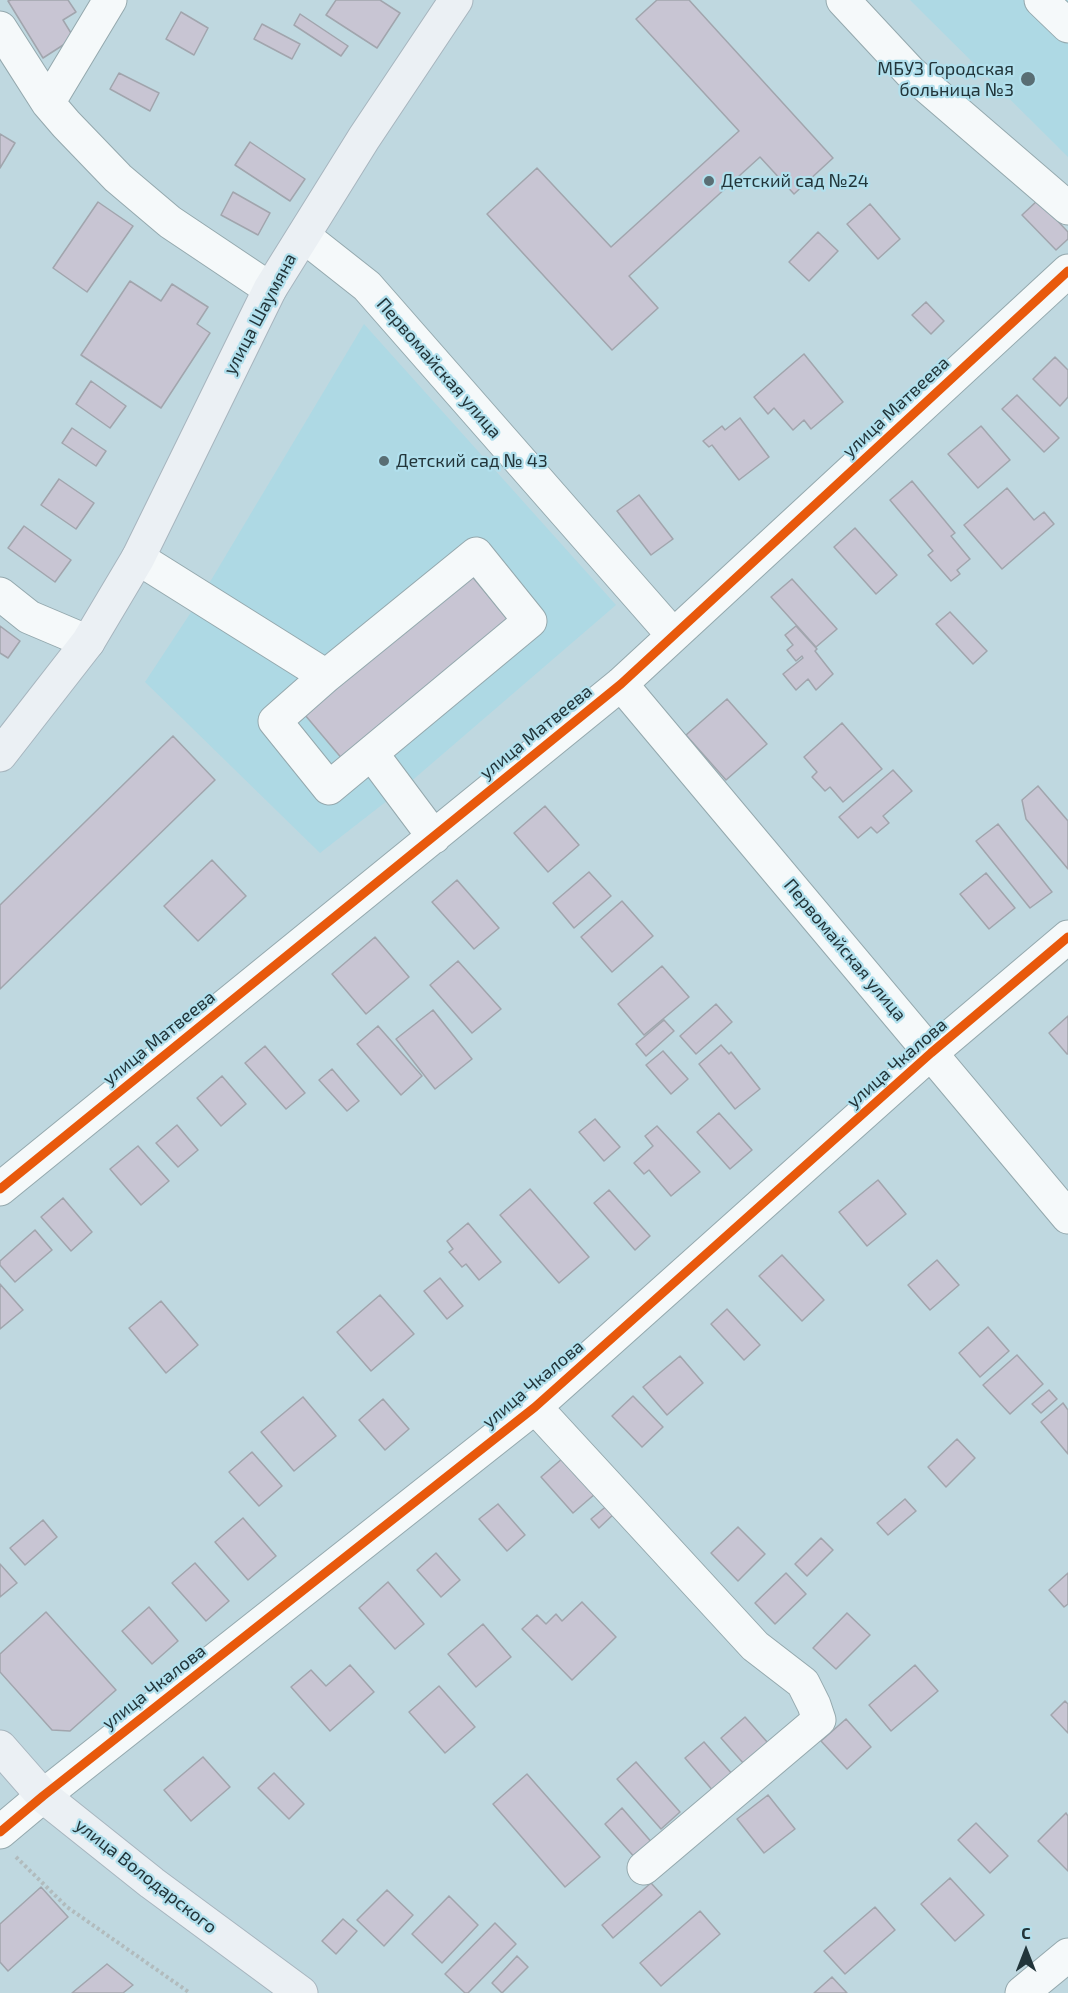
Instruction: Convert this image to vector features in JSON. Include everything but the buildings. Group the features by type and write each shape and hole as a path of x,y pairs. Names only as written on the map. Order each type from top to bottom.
{"main road":[{"name":"улица Шаумяна","path":"0,755 88,642 138,558 270,289 364,138 456,0"},
{"name":"улица Володарского","path":"0,1747 44,1796 152,1883 301,1993"}],"street":[{"path":"48,103 110,0"},
{"path":"843,0 910,72 1068,208"},
{"path":"1041,0 1068,26"},
{"path":"0,28 48,103 118,178 170,222 270,289"},
{"name":"Первомайская улица","path":"315,245 367,286 673,635"},
{"name":"улица Матвеева","path":"0,1189 621,684 1068,271"},
{"path":"476,554 530,621 329,788 275,721 326,676 476,554"},
{"path":"138,558 326,676"},
{"path":"0,594 30,617 88,642"},
{"name":"Первомайская улица","path":"621,684 1068,1217"},
{"path":"372,754 434,837"},
{"name":"улица Чкалова","path":"4,1841 44,1796 535,1407 931,1053 1068,937"},
{"name":"улица Чкалова","path":"535,1407 755,1646 803,1683 819,1720 644,1868"},
{"path":"1022,1993 1068,1955"}],"path":[{"path":"4,1841 67,1907 190,1993"}],"shaded area":[{"name":"МБУЗ Городская больница №3","path":"910,0 1068,0 1068,157"},
{"name":"Детский сад № 43","path":"364,324 616,605 401,790 320,853 145,682 201,597"}],"cycle path":[{"path":"0,1189 621,684 1068,271"},
{"path":"0,1832 535,1407 931,1053 1068,937"}],"place":[{"name":"МБУЗ Городская больница №3","path":"1028,79"},
{"name":"Детский сад №24","path":"709,181"},
{"name":"Детский сад № 43","path":"384,461"}]}
